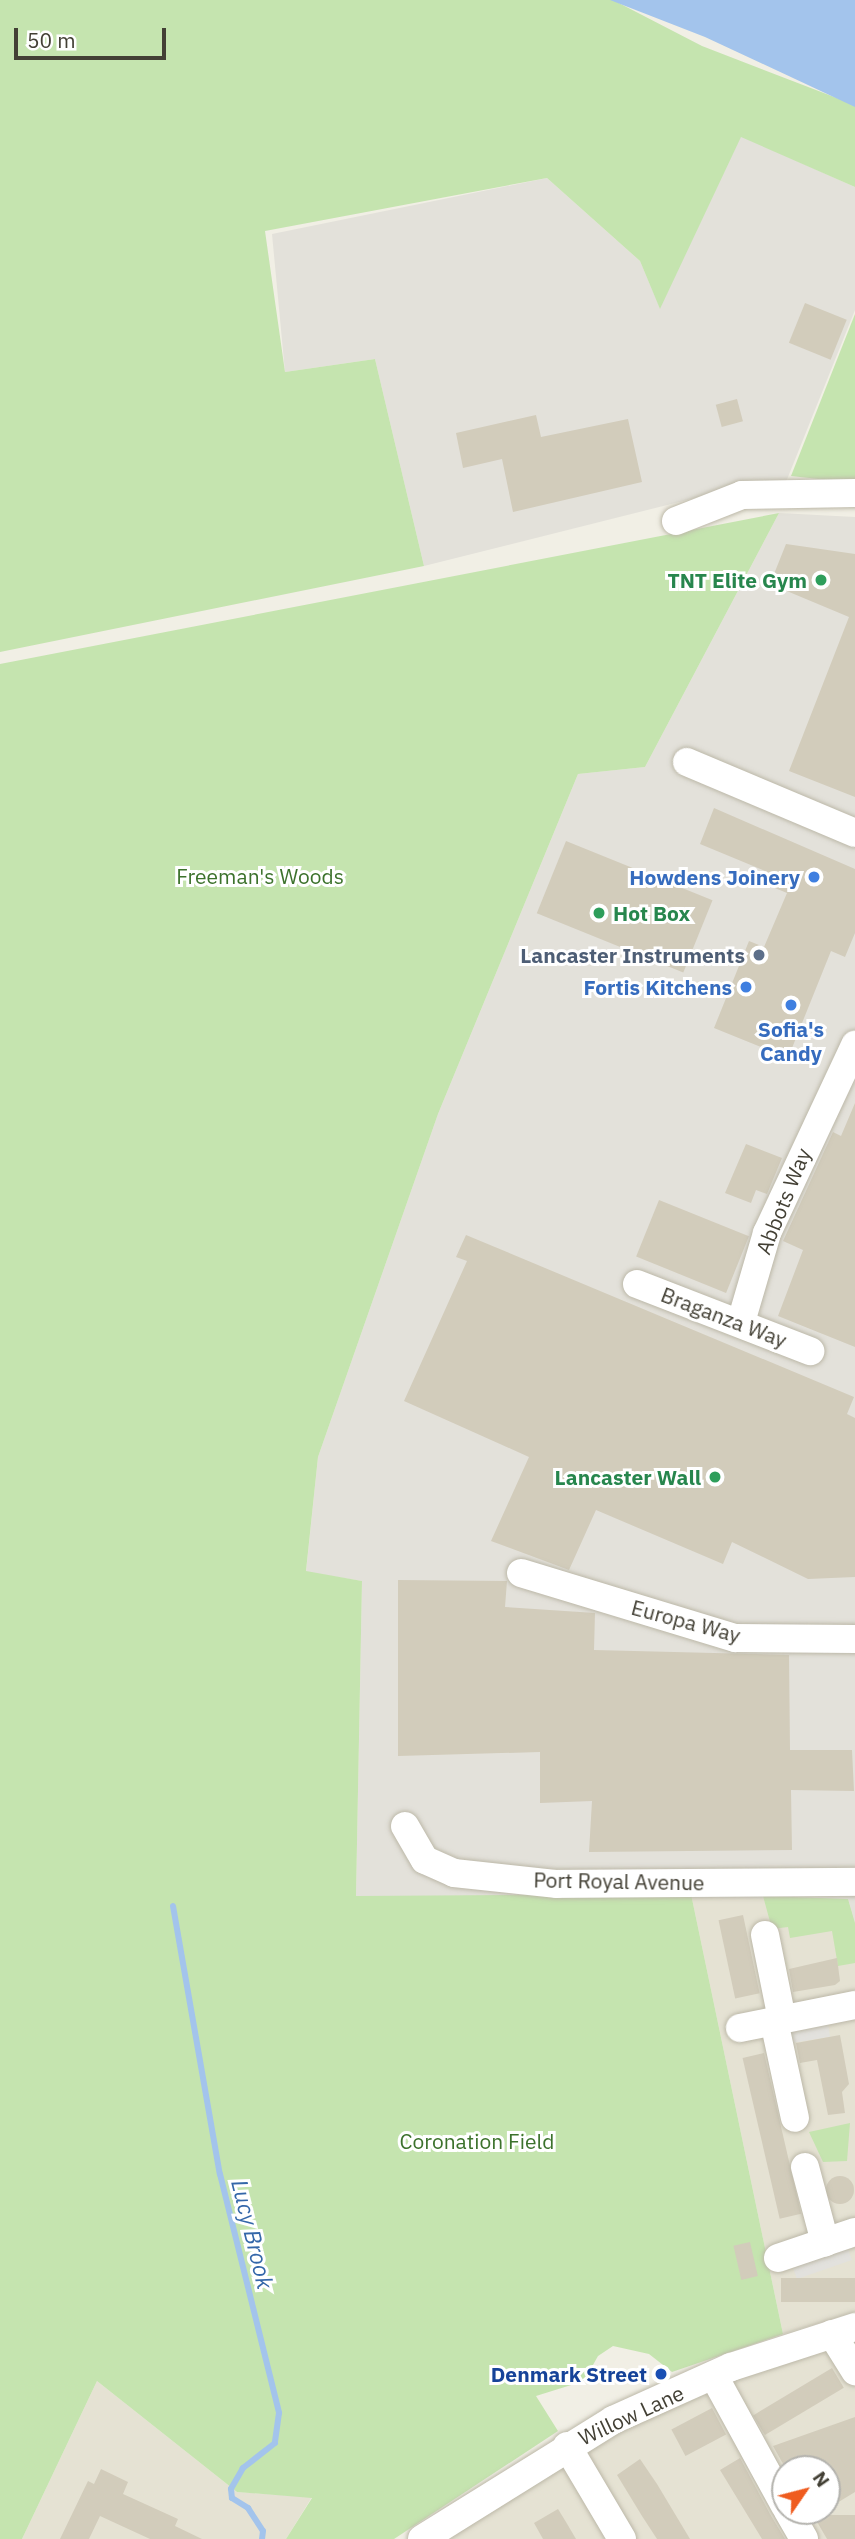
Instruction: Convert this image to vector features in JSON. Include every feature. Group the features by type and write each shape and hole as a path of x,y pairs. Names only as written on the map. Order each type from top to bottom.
{"street":[{"path":"676,522 741,495 855,493"},
{"path":"687,762 855,833"},
{"name":"Abbots Way","path":"741,1322 767,1233 846,1090 855,1045"},
{"name":"Braganza Way","path":"637,1284 741,1322 810,1351"},
{"name":"Europa Way","path":"521,1573 735,1638 855,1639"},
{"name":"Port Royal Avenue","path":"405,1826 425,1860 454,1873 557,1884 855,1882"},
{"path":"765,1935 795,2118"},
{"path":"740,2028 855,2005"},
{"path":"805,2167 825,2242"},
{"path":"778,2258 855,2232"},
{"path":"844,2330 855,2371"},
{"name":"Willow Lane","path":"422,2539 567,2446 613,2420 715,2378 744,2362 844,2330"},
{"path":"715,2378 771,2480"},
{"path":"567,2446 622,2539"}],"shaded area":[{"path":"741,136 855,187 855,310 786,482 719,492 424,566 375,359 285,372 272,234 547,178 640,261 660,308"},
{"path":"779,513 855,517 855,1923 848,1899 356,1896 362,1581 306,1572 318,1457 438,1114 578,774 645,767"},
{"path":"691,1894 848,1899 855,1923 855,2312 783,2334"},
{"path":"828,2024 830,2037 786,2044 784,2031"},
{"path":"847,2246 852,2260 797,2279 793,2268"},
{"path":"855,2338 855,2539 450,2539 548,2470 643,2418 732,2379"},
{"path":"97,2381 237,2492 312,2497 286,2539 22,2539"}],"green space":[{"path":"0,0 613,0 702,46 855,105 855,187 741,137 660,309 640,261 547,178 265,231 285,372 375,359 424,566 0,652"},
{"path":"855,314 855,483 791,476"},
{"name":"Freeman's Woods","path":"779,513 645,767 578,774 438,1114 318,1457 306,1571 362,1581 356,1896 691,1894 783,2334 672,2372 649,2354 613,2346 598,2356 584,2381 536,2396 558,2431 394,2539 286,2539 312,2498 237,2492 97,2381 22,2539 0,2539 0,664"},
{"path":"763,1896 848,1899 855,1923 855,1963 838,1966 832,1931 790,1938 788,1927 772,1929"},
{"path":"850,2123 847,2161 823,2162 809,2132"}],"water":[{"path":"610,0 855,0 855,107 705,37"}],"building":[{"path":"805,303 847,320 831,360 789,343"},
{"path":"737,399 743,421 722,427 716,405"},
{"path":"536,415 541,437 628,419 642,482 513,512 502,459 463,468 456,433"},
{"path":"786,544 855,554 855,797 789,771 849,617 770,584"},
{"path":"714,808 855,869 855,933 845,957 831,951 788,1058 714,1028 749,941 764,947 787,893 770,886 775,875 700,844"},
{"path":"566,841 712,900 683,973 537,913"},
{"path":"855,1103 855,1347 778,1316 803,1250 783,1241 833,1132 841,1136"},
{"path":"746,1144 782,1158 767,1194 756,1190 751,1203 725,1193"},
{"path":"659,1200 749,1236 726,1293 636,1257"},
{"path":"466,1235 854,1397 847,1414 855,1418 855,1577 808,1579 732,1542 723,1564 596,1510 569,1570 491,1541 529,1457 404,1401 467,1261 456,1257"},
{"path":"398,1580 507,1581 505,1607 595,1613 594,1650 789,1655 790,1750 852,1750 854,1791 791,1790 792,1850 589,1852 592,1801 540,1803 540,1752 398,1756"},
{"path":"743,1915 760,1993 735,1998 719,1920"},
{"path":"837,1958 840,1981 835,1985 793,1992 789,1969"},
{"path":"840,2035 849,2084 842,2092 845,2113 828,2115 817,2060 800,2063 796,2043"},
{"path":"764,2053 801,2214 780,2219 743,2058"},
{"path":"840,2176 850,2180 854,2190 850,2200 840,2204 830,2200 826,2190 830,2180"},
{"path":"750,2242 758,2276 741,2280 733,2246"},
{"path":"781,2278 855,2278 855,2302 781,2302"},
{"path":"832,2368 844,2388 765,2435 753,2415"},
{"path":"712,2408 726,2434 685,2456 671,2430"},
{"path":"855,2417 855,2492 841,2500 841,2455 778,2455 773,2446"},
{"path":"740,2458 771,2516 771,2525 777,2525 785,2539 762,2539 720,2470"},
{"path":"640,2459 690,2539 657,2539 642,2516 617,2475"},
{"path":"101,2469 128,2482 123,2494 178,2519 175,2526 202,2539 150,2539 100,2516 89,2539 60,2539 88,2481 94,2484"},
{"path":"558,2509 576,2539 543,2539 534,2523"},
{"path":"841,2515 855,2515 855,2539 827,2539 819,2525 841,2525"}],"waterway":[{"name":"Lucy Brook","path":"173,1906 220,2174 279,2413 275,2443 243,2468 231,2489 232,2498 248,2508 263,2531 262,2539"}],"place":[{"name":"TNT Elite Gym","path":"821,580"},
{"name":"Howdens Joinery","path":"814,877"},
{"name":"Hot Box","path":"599,913"},
{"name":"Lancaster Instruments","path":"759,955"},
{"name":"Fortis Kitchens","path":"746,987"},
{"name":"Sofia's Candy","path":"791,1005"},
{"name":"Lancaster Wall","path":"715,1477"},
{"name":"Denmark Street","path":"661,2374"}],"park label":[{"name":"Coronation Field","path":"477,2141"}]}
